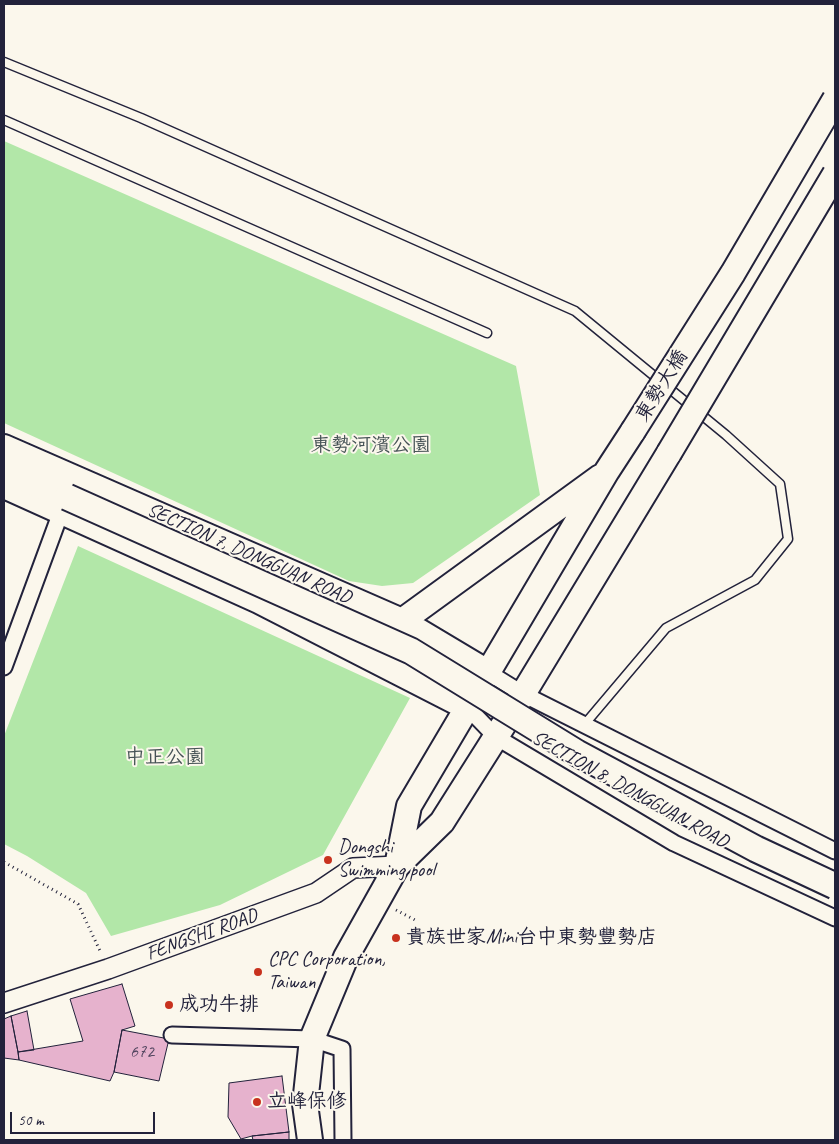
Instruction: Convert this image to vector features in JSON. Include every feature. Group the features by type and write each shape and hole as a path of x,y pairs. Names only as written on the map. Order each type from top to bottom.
{"highway":[{"path":"4,469 64,504 411,651 577,753 756,849 835,886"}],"main road":[{"name":"東勢大橋","path":"489,673 607,471 732,273 835,99"},
{"name":"東勢大橋","path":"523,694 835,174"},
{"name":"SECTION 7, DONGGUAN ROAD","path":"4,447 402,621 489,673"},
{"path":"402,621 607,471"},
{"name":"SECTION 7, DONGGUAN ROAD","path":"4,486 64,504 258,600 468,708"},
{"path":"258,600 274,565"},
{"path":"397,866 409,806 489,673"},
{"path":"310,1140 305,1104 312,1039 346,957 397,866 442,822 523,694"}],"street":[{"path":"4,667 64,504"},
{"name":"SECTION 8, DONGGUAN ROAD","path":"489,673 523,694 835,852"},
{"name":"SECTION 8, DONGGUAN ROAD","path":"468,708 496,737 674,843 835,918"},
{"name":"FENGSHI ROAD","path":"4,1003 108,969 316,894 353,868 397,866"},
{"path":"172,1035 312,1039 342,1049 343,1140"}],"lane":[{"path":"4,62 141,118 575,311 726,435 780,484 788,539 754,580 666,628 584,725"},
{"path":"4,120 488,334"}],"path":[{"path":"4,862 78,904 108,969"}],"green space":[{"name":"東勢河濱公園","path":"4,141 516,366 540,495 413,583 382,586 349,581 4,423"},
{"name":"中正公園","path":"78,546 410,698 323,855 220,905 111,936 86,893 4,844 4,736"}],"building":[{"path":"122,984 135,1026 122,1030 114,1072 110,1081 19,1060 18,1052 83,1041 70,999"},
{"path":"27,1011 34,1050 18,1052 11,1016"},
{"path":"11,1016 19,1060 4,1058 4,1019"},
{"path":"122,1030 169,1039 159,1081 114,1072"},
{"name":"立峰保修","path":"282,1076 289,1132 241,1139 228,1117 229,1083"},
{"path":"289,1132 289,1140 253,1140 252,1136"}],"place":[{"name":"Dongshi Swimming pool","path":"328,860"},
{"name":"貴族世家Mini台中東勢豐勢店","path":"396,938"},
{"name":"CPC Corporation, Taiwan","path":"258,972"},
{"name":"成功牛排","path":"169,1005"},
{"name":"立峰保修","path":"257,1102"}]}
